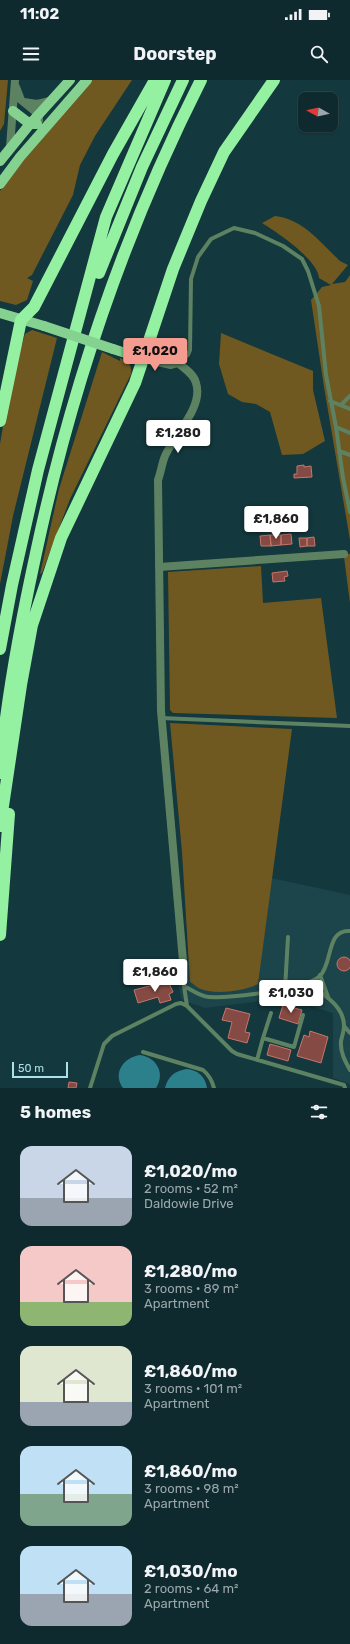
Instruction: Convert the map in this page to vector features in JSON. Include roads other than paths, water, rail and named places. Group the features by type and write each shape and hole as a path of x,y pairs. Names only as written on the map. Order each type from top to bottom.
{"highway":[{"path":"0,421 21,320 34,307 113,154 155,80"},
{"path":"0,649 13,578 48,431 106,217 165,80"},
{"path":"48,431 82,320 102,262 142,167 183,80"},
{"path":"0,774 18,642 45,509 86,360 122,257 164,156 203,80"},
{"path":"0,826 32,625 61,538 135,383 173,269 201,201 224,152 274,80"},
{"path":"0,935 8,819 26,686 45,586"}],"main road":[{"path":"0,184 20,157 50,101 70,80"},
{"path":"0,162 10,147 87,81"},
{"path":"13,111 37,124"},
{"path":"0,313 144,359"}],"street":[{"path":"15,80 18,96 37,124"},
{"path":"10,147 15,80"},
{"path":"23,102 37,104 50,101"},
{"path":"144,359 171,365 178,363 192,375 197,385 198,392 197,400 193,409 166,456 158,480 161,718 183,961"},
{"path":"159,567 344,554"}],"lane":[{"path":"178,363 188,355 190,350 191,279 198,257 211,239 234,228 255,233 283,246 302,259 308,271 319,306 326,375 336,427 342,478 350,512"},
{"path":"341,405 350,396"},
{"path":"330,401 350,409"},
{"path":"336,427 350,433"},
{"path":"339,451 350,455"},
{"path":"161,718 350,726"},
{"path":"184,986 208,997 285,989 303,985 320,976 326,968 333,941 338,934 345,931 350,931"},
{"path":"285,989 288,938"},
{"path":"183,961 184,986 187,1006"},
{"path":"320,976 329,999"},
{"path":"303,985 314,988 337,1007 344,1026 350,1033"},
{"path":"90,1088 104,1044 112,1036 176,1004 181,1003 187,1006 232,1051 237,1054 344,1085 345,1088"},
{"path":"257,1060 271,1013"},
{"path":"263,1038 294,1047 303,1015"},
{"path":"344,1026 341,1043 342,1051 350,1070"},
{"path":"143,1052 203,1070 209,1075 213,1082 214,1088"}],"water":[{"path":"140,1055 146,1056 155,1062 160,1071 159,1082 156,1088 123,1088 119,1077 121,1067 129,1059"},
{"path":"186,1069 200,1074 205,1080 207,1088 165,1088 172,1075 178,1071"}]}
